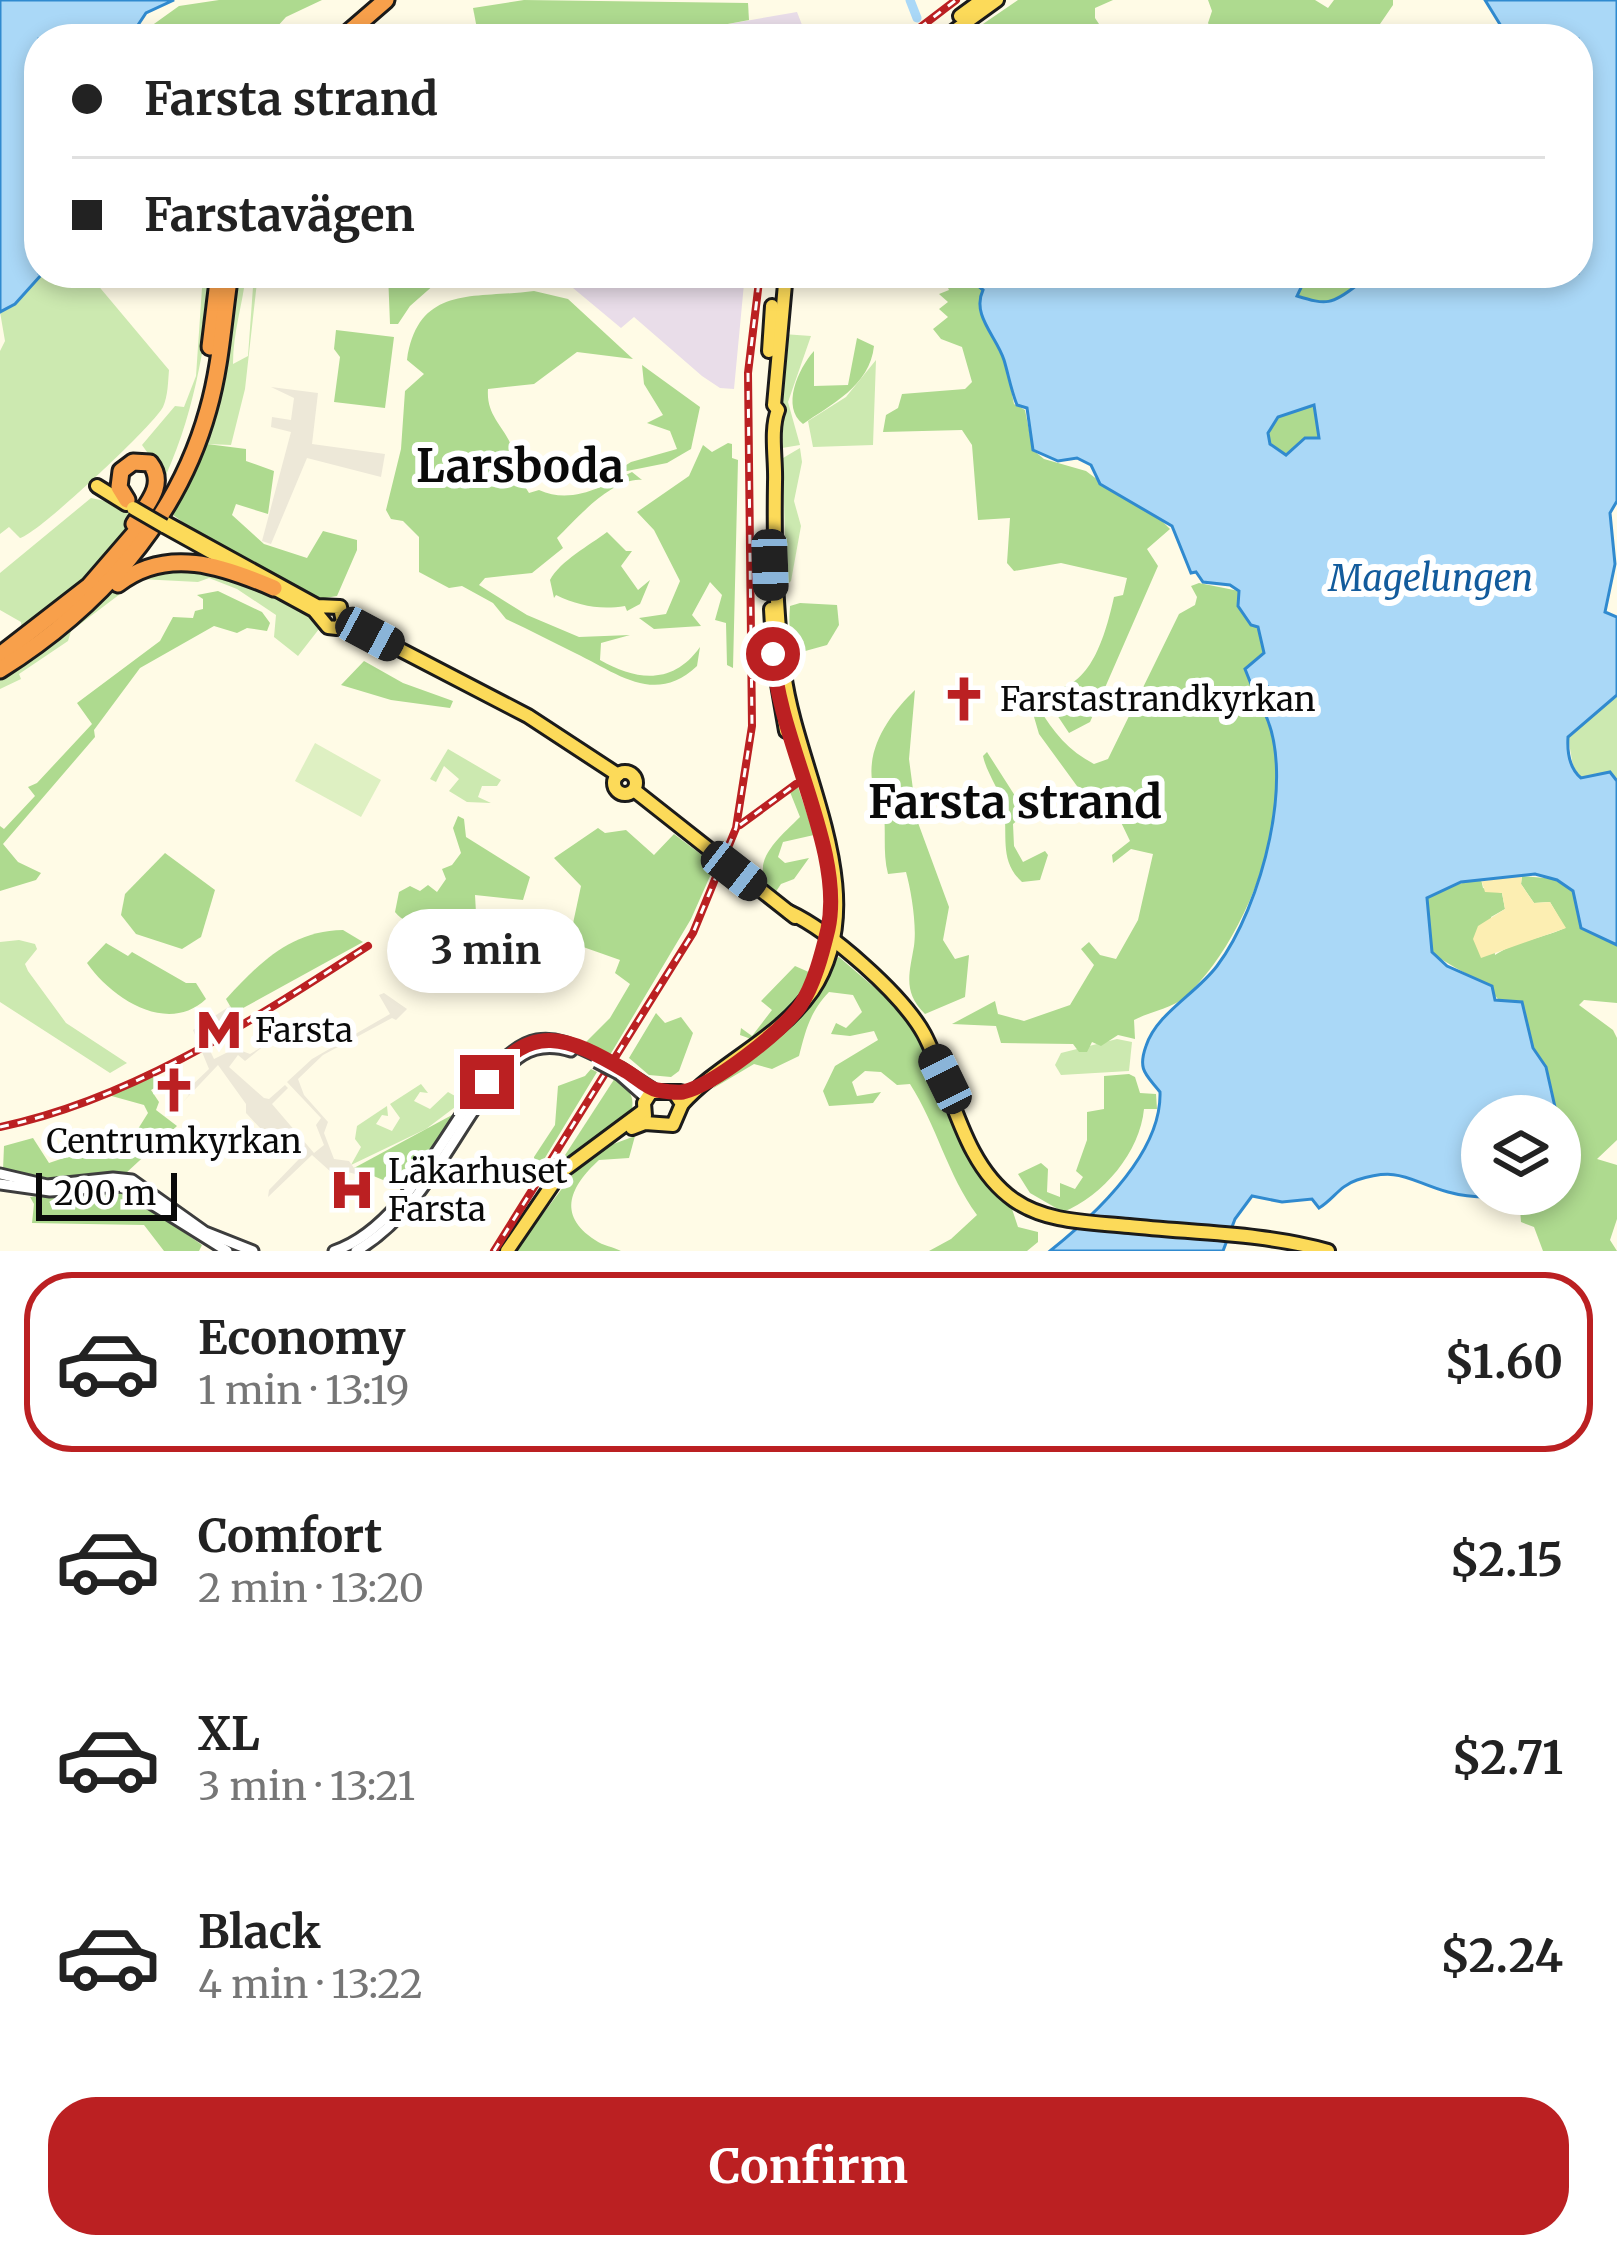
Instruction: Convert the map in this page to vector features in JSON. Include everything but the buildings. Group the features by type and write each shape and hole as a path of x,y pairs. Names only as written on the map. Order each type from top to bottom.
{"highway":[{"path":"348,24 370,0"},
{"path":"353,24 386,0"},
{"path":"0,655 89,586 138,533 186,446 208,368 217,288"},
{"path":"43,639 98,593 139,549 183,478 214,386 228,288"},
{"path":"89,586 157,486 157,472 135,447"},
{"path":"132,504 118,487 121,471 133,462 150,464"},
{"path":"0,670 143,568 214,561 274,588"}],"main road":[{"path":"956,24 982,0"},
{"path":"959,24 997,0"},
{"path":"507,1251 561,1172 649,1106 678,1098 715,1078 798,1008 820,976 831,890 825,854 790,746 778,660 772,411 781,288"},
{"path":"98,484 165,524 214,561 325,612"},
{"path":"274,588 325,612"},
{"path":"325,612 328,627 343,621 370,634 538,722 618,775 633,775 634,790 876,981 923,1032 985,1172 1014,1200 1037,1213 1072,1220 1243,1237 1328,1251"},
{"path":"649,1106 662,1128 673,1125 678,1098"}],"street":[{"path":"334,1251 386,1222 511,1052 550,1039 620,1071 649,1106"},
{"path":"356,1251 384,1232 409,1206 514,1058 536,1047 556,1046 597,1060"},
{"path":"0,1178 47,1184 112,1178 134,1185 227,1251"},
{"path":"189,1225 253,1251"}],"shaded area":[{"path":"797,12 802,24 728,24"},
{"path":"573,288 744,288 734,389 720,388 702,376 634,317 621,328"},
{"path":"271,387 318,393 312,444 385,454 381,477 307,458 271,544 262,541 291,432 271,427 272,417 291,420 294,398"},
{"path":"384,993 407,1009 396,1020 323,1055 298,1079 304,1095 328,1122 324,1133 334,1159 349,1161 359,1175 340,1170 330,1181 331,1172 312,1155 268,1197 269,1190 301,1157 280,1139 274,1143 246,1113 246,1104 218,1065 183,1102 189,1095 174,1078 189,1088 209,1069 193,1030 230,1006 234,1014 201,1032 214,1059 228,1052 225,1036 239,1028 242,1051 250,1054 265,1045 245,1061 238,1055 229,1067 264,1098 285,1085 288,1088 272,1104 314,1153 324,1145 316,1125 321,1118 287,1082 312,1059 390,1014 379,995"}],"green space":[{"path":"219,0 322,0 280,24 154,24 179,6"},
{"path":"524,0 748,3 749,20 728,24 476,24 473,8"},
{"path":"1018,0 1113,0 1095,8 1099,24 983,24"},
{"path":"1208,0 1315,0 1328,8 1334,0 1393,0 1380,24 1209,24 1212,11"},
{"path":"29,288 100,288 169,370 167,394 155,418 49,519 20,538 9,527 0,534 0,351 5,341 0,312"},
{"path":"202,288 212,288 201,356 189,410 160,488 157,466 142,445 175,406 184,407 196,376"},
{"path":"234,288 244,288 233,364 248,356 256,288 245,389 231,445 207,444 224,382"},
{"path":"389,288 430,288 398,324 390,324"},
{"path":"1300,288 1352,288 1330,301 1296,296"},
{"path":"983,290 983,320 1005,360 1014,404 1025,410 1033,450 1044,459 1086,471 1122,498 1150,509 1170,529 1147,549 1158,566 1090,722 1069,733 1051,706 1040,700 1040,689 1057,689 1083,674 1100,646 1114,597 1123,595 1127,578 1061,563 1014,571 1007,563 1010,518 978,520 972,445 962,430 883,432 886,415 898,408 902,394 965,389 972,382 962,347 941,339 933,329 948,317 939,309 948,302 939,294"},
{"path":"534,291 568,299 633,359 577,352 534,384 488,389 490,407 510,442 525,487 529,493 575,495 632,472 642,480 619,485 596,500 557,538 563,548 532,573 485,578 479,585 527,615 579,637 630,635 601,643 600,660 627,672 666,673 700,647 697,666 666,684 651,685 621,676 506,619 493,603 462,586 449,588 419,572 419,537 403,521 391,519 386,510 401,449 405,391 424,374 407,360 423,318 452,300"},
{"path":"336,330 394,337 385,408 334,402 340,357 334,349"},
{"path":"783,334 811,336 788,402 800,445 782,448"},
{"path":"857,338 874,346 865,372 847,393 803,424 793,398 808,359 814,351 814,386 848,385"},
{"path":"876,360 873,445 813,447 808,421 846,397"},
{"path":"642,365 700,407 691,449 667,463 612,474 631,462 677,449 670,431 647,423 663,415 644,384"},
{"path":"1305,405 1315,408 1319,439 1287,456 1270,444 1268,433 1278,417"},
{"path":"207,444 246,449 246,461 274,471 268,514 236,504 232,515 264,544 307,558 323,531 357,540 337,596 314,600 218,548 173,515"},
{"path":"732,444 732,458 738,460 733,668 727,665 726,623 715,620 722,595 710,582 692,615 701,626 654,629 639,618 666,614 680,581 654,530 637,512 689,476 703,445 712,452"},
{"path":"800,448 794,501 801,526 791,581 786,585 783,458"},
{"path":"91,498 119,504 137,515 95,572 22,632 21,622 0,610 0,573"},
{"path":"607,532 626,551 632,551 621,566 638,590 650,580 640,604 627,611 625,606 598,607 554,598 550,580 555,573"},
{"path":"159,565 250,580 315,617 319,629 298,656 274,637 276,615 237,589 209,578 198,582 140,579 71,631 68,641 19,674 21,679 0,689 0,677 129,579"},
{"path":"1199,583 1239,591 1263,644 1264,653 1256,661 1256,694 1268,684 1279,695 1271,705 1263,705 1274,739 1278,778 1274,818 1250,900 1231,938 1185,997 1134,1020 1135,1039 1118,1035 1101,1046 1092,1042 1087,1052 1079,1052 1073,1044 1001,1043 996,1026 952,1024 995,1001 998,1014 1024,1021 1070,1005 1094,965 1081,949 1089,942 1100,955 1116,959 1138,920 1153,854 1131,849 1113,863 1112,855 1130,841 1105,789 1085,797 1039,734 1032,710 1039,708 1062,740 1085,759 1094,764 1108,759 1179,614 1195,605 1197,597 1191,586"},
{"path":"218,591 262,612 270,623 267,631 247,628 237,633 214,626 140,668 94,730 95,737 3,844 18,862 41,873 36,880 0,891 0,826 4,829 35,796 28,787 92,724 77,703 160,641 173,617 193,618 195,611 203,609 203,599 197,595"},
{"path":"837,605 839,625 827,645 798,653 791,637 790,606"},
{"path":"364,661 403,683 453,701 450,708 391,700 341,685"},
{"path":"915,690 909,759 917,820 949,907 943,940 955,959 969,955 965,997 925,1014 909,983 915,928 908,879 906,872 888,874 883,807 872,776 881,735"},
{"path":"1617,695 1617,781 1610,772 1581,779 1574,772 1568,737"},
{"path":"315,743 381,780 361,817 295,781"},
{"path":"448,749 501,780 497,786 482,786 478,797 491,803 467,802 449,791 459,779 444,766 436,782 430,779"},
{"path":"987,752 1026,813 1013,824 1014,846 1023,862 1045,851 1048,855 1040,880 1022,882 1010,866 1004,810 985,763"},
{"path":"798,787 814,835 783,842 778,857 785,863 809,858 794,879 781,884 775,893 763,873 764,863 774,844 800,817 790,792"},
{"path":"458,816 464,819 466,837 530,877 523,900 475,895 476,913 421,923 403,919 395,912 399,892 410,886 420,891 428,885 437,892 446,879 442,869 461,853 453,828"},
{"path":"598,828 605,833 626,830 654,855 674,834 715,865 691,919 610,1055 585,1043 610,1018 630,984 615,973 620,960 569,942 581,886 554,858"},
{"path":"165,853 215,890 201,937 182,949 136,934 121,915 125,894"},
{"path":"1522,876 1557,879 1574,891 1577,914 1617,945 1617,1003 1584,1000 1579,1005 1617,1038 1617,1140 1597,1159 1617,1165 1617,1219 1610,1240 1617,1251 1543,1251 1534,1227 1521,1222 1520,1215 1581,1215 1581,1095 1552,1095 1531,1046 1509,1011 1479,982 1432,952 1427,897 1440,888 1481,879 1483,888 1502,893 1505,909 1491,917 1495,955 1565,928 1550,902 1534,903 1521,884"},
{"path":"343,930 363,942 234,1013 226,999 264,961 308,936"},
{"path":"0,942 35,944 37,949 25,964 66,1023 127,1063 110,1073 0,1002"},
{"path":"106,943 186,983 196,983 206,999 175,1014 158,1013 126,1000 87,963"},
{"path":"839,957 896,1006 920,1038 930,1073 980,1176 1011,1206 1018,1227 1038,1232 1038,1242 1027,1251 929,1251 977,1215 910,1084 897,1085 881,1072 865,1071 852,1082 857,1096 881,1092 873,1103 829,1106 823,1091 835,1066 878,1040 874,1031 831,1034 836,1023 846,1028 862,1012 853,995 829,992 810,1021 799,1056 772,1069 754,1064 712,1089 795,1017 832,960"},
{"path":"795,966 811,973 798,1001 751,1039 740,1035 741,1028 752,1036 772,1010 761,1001"},
{"path":"656,1013 665,1023 681,1017 693,1033 679,1071 671,1077 649,1075 629,1058"},
{"path":"1117,1039 1132,1042 1129,1071 1061,1075 1055,1065 1061,1053"},
{"path":"591,1069 597,1072 534,1176 534,1157 555,1125 558,1086"},
{"path":"153,1074 160,1085 151,1090 159,1102 156,1110 177,1126 126,1173 50,1180 3,1170 4,1146 33,1138 49,1163 111,1142 113,1133 138,1129 148,1113 144,1105 108,1095"},
{"path":"1104,1076 1135,1077 1140,1093 1156,1094 1157,1109 1144,1109 1135,1141 1117,1171 1092,1195 1063,1212 1030,1193 1018,1174 1041,1163 1048,1169 1047,1192 1060,1197 1060,1183 1075,1189 1083,1177 1076,1171 1087,1140 1087,1112 1104,1109"},
{"path":"615,1078 631,1095 630,1117 556,1169"},
{"path":"421,1084 428,1093 420,1092 414,1101 430,1109 448,1092 462,1100 471,1095 426,1129 351,1165 361,1147 355,1139 357,1126 387,1106 388,1116 382,1115 376,1124 392,1131 400,1118 390,1104"},
{"path":"458,1115 405,1189 354,1168"},
{"path":"635,1136 629,1158 599,1160 581,1180 572,1200 575,1220 583,1230 621,1251 515,1251 582,1162 600,1149"},
{"path":"127,1192 202,1245 199,1251 164,1251 144,1225 32,1223 30,1197"}],"sand":[{"path":"1522,876 1521,884 1534,903 1550,902 1566,928 1481,958 1473,939 1478,926 1505,909 1502,893 1485,892 1481,879"}],"water":[{"path":"0,0 174,0 146,13 139,24 24,24 24,288 29,288 0,312"},
{"name":"Magelungen","path":"1485,0 1617,0 1617,501 1610,513 1615,564 1605,612 1617,617 1617,695 1568,737 1568,743 1571,765 1581,778 1610,772 1617,781 1617,945 1581,928 1573,891 1535,874 1461,882 1427,898 1432,952 1447,966 1492,986 1495,1000 1522,1002 1533,1048 1546,1067 1552,1095 1461,1095 1461,1195 1384,1174 1351,1183 1319,1208 1312,1199 1282,1202 1252,1196 1235,1219 1223,1251 1050,1251 1106,1201 1138,1159 1158,1115 1160,1092 1143,1067 1151,1034 1217,966 1248,910 1270,838 1275,801 1272,733 1261,706 1271,705 1279,695 1264,684 1255,694 1245,669 1264,653 1258,627 1251,625 1238,606 1239,591 1230,585 1203,582 1196,572 1191,573 1172,526 1100,484 1091,465 1077,458 1058,461 1033,450 1027,408 1017,405 1004,360 983,317 981,288 1301,288 1297,296 1322,302 1353,288 1593,288 1593,24 1500,24","holes":["1314,405 1319,438 1305,438 1286,455 1270,444 1268,433 1278,417"]}],"waterway":[{"path":"910,0 917,18"}],"railway":[{"path":"925,24 956,0"},
{"path":"494,1251 693,933 736,828 752,726 748,373 758,288"},
{"path":"740,825 796,784"},
{"path":"0,1127 50,1114 145,1077 237,1028 368,946"}],"place":[{"name":"Farstastrandkyrkan","path":"964,699"},
{"name":"Farsta","path":"219,1030"},
{"name":"Centrumkyrkan","path":"174,1090"},
{"name":"Läkarhuset Farsta","path":"352,1190"}],"district":[{"name":"Larsboda","path":"520,466"},
{"name":"Farsta strand","path":"1015,802"}],"route":[{"path":"487,1082 514,1049 550,1039 577,1046 655,1090 685,1092 715,1078 798,1008 826,934 831,890 819,830 782,716 773,654"}]}
